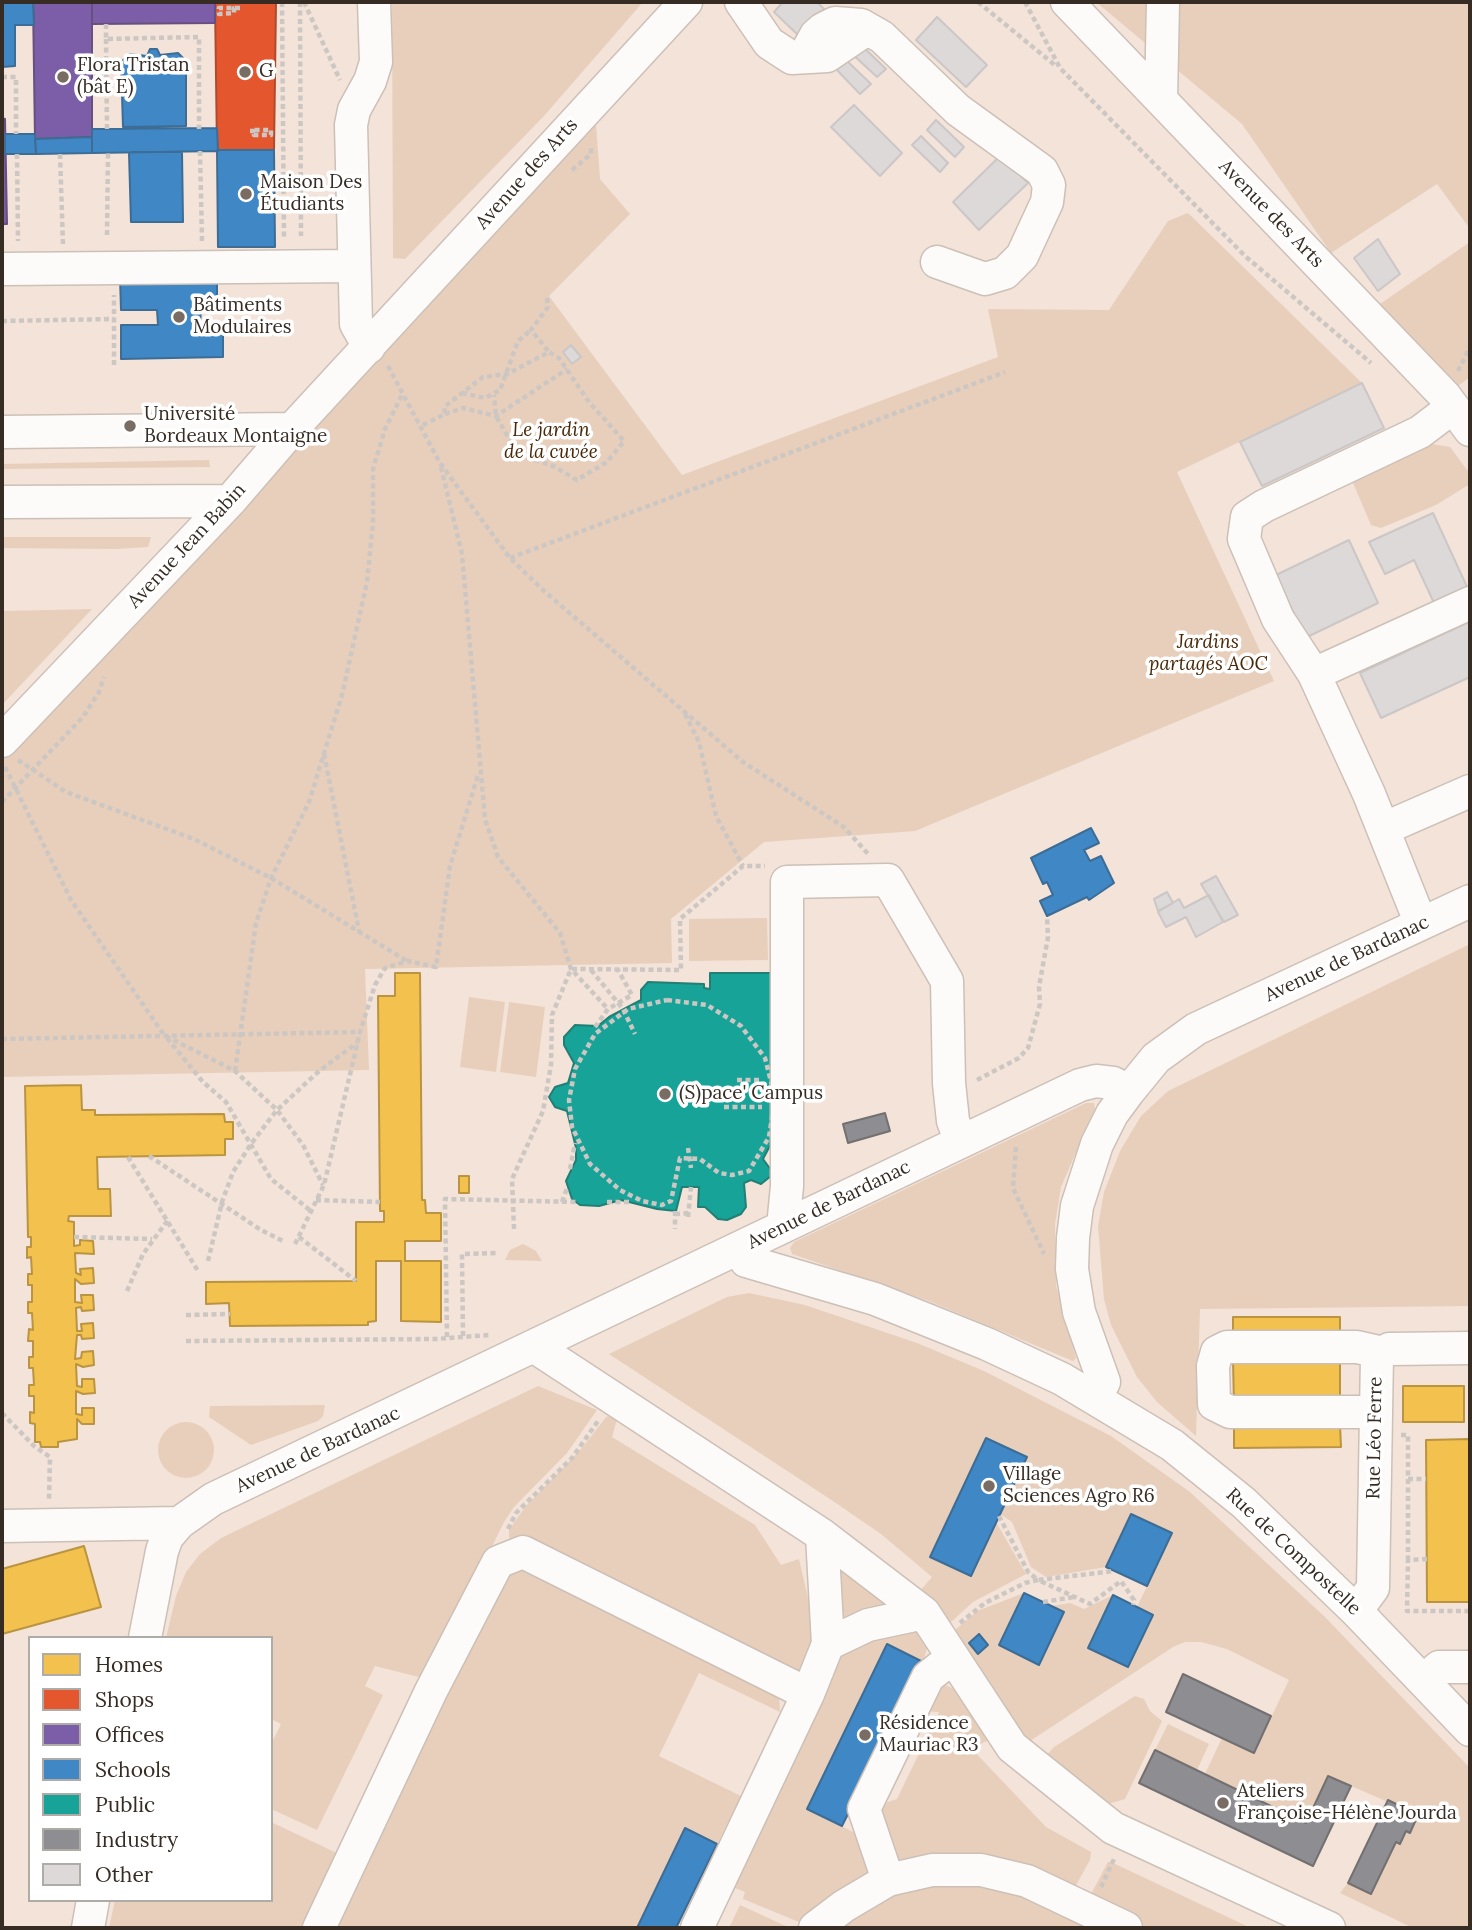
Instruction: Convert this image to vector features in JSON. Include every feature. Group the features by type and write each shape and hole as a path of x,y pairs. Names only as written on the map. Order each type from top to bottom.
{"street":[{"path":"374,2 376,62 370,81 354,110 351,125 356,324 378,356"},
{"name":"Avenue des Arts","path":"378,356 686,2"},
{"path":"741,2 769,43 792,58 827,57 861,33 871,30 958,110 1042,171 1049,185 1047,202 1022,256 1005,273 985,278 937,262"},
{"name":"Avenue des Arts","path":"1067,2 1462,418"},
{"path":"1161,100 1163,2"},
{"path":"11,269 202,270 354,266"},
{"name":"Avenue Jean Babin","path":"7,749 292,429 378,356"},
{"path":"1421,924 1394,825 1369,794 1314,674 1278,619 1244,539 1247,517 1264,506 1420,432 1462,418"},
{"path":"2,432 292,429"},
{"path":"2,502 230,501"},
{"path":"1314,674 1470,603"},
{"path":"1394,825 1470,791"},
{"path":"783,1227 788,1186 787,882 888,880 947,981 949,1083 953,1121 961,1142"},
{"name":"Avenue de Bardanac","path":"179,1523 213,1499 1088,1083 1113,1083 1129,1091 1156,1058 1196,1029 1470,901"},
{"path":"1096,1397 1104,1382 1079,1312 1073,1278 1073,1238 1086,1174 1112,1114 1129,1091"},
{"name":"Rue de Compostelle","path":"739,1249 746,1261 887,1304 1000,1350 1096,1397 1172,1445 1244,1503 1356,1611 1470,1730"},
{"path":"535,1347 822,1535 924,1613 1012,1747 1112,1828 1329,1928"},
{"path":"1375,1412 1230,1412 1214,1404 1213,1366 1217,1352 1227,1347 1357,1347 1379,1352"},
{"name":"Rue Léo Ferre","path":"1356,1611 1373,1588 1375,1361 1379,1352 1470,1349"},
{"path":"2,1526 179,1523"},
{"path":"145,1636 162,1551 179,1523"},
{"path":"697,1928 808,1694 828,1644 822,1535"},
{"path":"320,1928 431,1691 498,1562 523,1552 808,1694"},
{"path":"828,1644 868,1625 924,1613"},
{"path":"888,1881 864,1808 928,1677 947,1648"},
{"path":"1424,1681 1439,1667 1470,1667"},
{"path":"815,1928 844,1906 888,1881 932,1870 981,1870 1027,1881 1126,1928"},
{"path":"88,1928 93,1902"}],"path":[{"path":"282,2 284,268"},
{"path":"302,2 354,110"},
{"path":"301,236 302,2"},
{"path":"978,2 1039,55 1060,68 1246,257 1308,313 1379,369"},
{"path":"1025,2 1060,68"},
{"path":"106,24 107,129"},
{"path":"106,39 199,37 199,128"},
{"path":"2,77 16,77 16,134"},
{"path":"200,151 202,270"},
{"path":"60,153 63,269"},
{"path":"107,153 107,235"},
{"path":"11,269 17,155"},
{"path":"114,269 114,365"},
{"path":"531,330 549,352 559,358 589,401 624,441 607,462 577,480 553,466 521,455 496,416 494,396 508,374 518,341 531,330 548,307 547,298"},
{"path":"2,321 114,319"},
{"path":"445,414 444,407 483,377 508,374 549,352"},
{"path":"378,356 423,425 440,463 462,554 479,771 485,819 498,857 560,933 571,970 608,1009"},
{"path":"423,425 463,408 496,416 567,369"},
{"path":"510,558 1005,372"},
{"path":"235,1072 256,923 271,878 309,802 342,695 367,582 373,522 373,469 385,429 403,393"},
{"path":"461,393 485,398 494,396"},
{"path":"440,463 510,558 544,591 743,762 844,827 888,880"},
{"path":"681,707 699,742 716,816 743,866"},
{"path":"7,749 66,792 194,839 271,878 408,961 436,967 450,866 479,771"},
{"path":"324,753 359,931"},
{"path":"2,762 71,900 164,1035 203,1082 226,1102 271,1179 311,1211"},
{"path":"571,970 681,970 680,919 743,866 787,865 787,882"},
{"path":"949,1083 978,1080 1019,1058 1028,1048 1040,1004 1039,987 1048,937 1047,916"},
{"path":"295,1244 324,1185 360,1032 374,985 385,968 408,961"},
{"path":"514,1229 515,1170 546,1100 551,1065 552,1015 571,970"},
{"path":"591,970 624,1012 635,1034"},
{"path":"595,1027 608,1009 632,995 618,970"},
{"path":"667,1000 687,1000 716,1010 741,1026 755,1041 773,1080 775,1107 769,1137 761,1155 749,1171 719,1173 700,1159 680,1158 671,1201 653,1205 603,1179 579,1146 569,1108 575,1069 595,1034 624,1012 647,1003 667,1000"},
{"path":"2,1039 360,1032"},
{"path":"164,1035 235,1072 277,1110 303,1144 324,1185"},
{"path":"208,1261 222,1202 233,1172 251,1144 277,1110 319,1071 358,1042"},
{"path":"737,1080 773,1080"},
{"path":"724,1107 775,1107"},
{"path":"1010,1120 1017,1132 1013,1188 1055,1273 1073,1278"},
{"path":"570,1169 575,1143"},
{"path":"688,1148 691,1168"},
{"path":"149,1156 261,1230 285,1242"},
{"path":"128,1157 198,1271"},
{"path":"676,1229 675,1212 689,1215 691,1187"},
{"path":"562,1202 567,1188"},
{"path":"447,1337 445,1199 576,1202"},
{"path":"316,1200 380,1202"},
{"path":"607,1202 631,1202"},
{"path":"127,1291 152,1239 167,1220"},
{"path":"74,1237 152,1239"},
{"path":"299,1237 356,1280"},
{"path":"463,1336 462,1254 498,1253"},
{"path":"186,1315 230,1314"},
{"path":"186,1341 498,1334"},
{"path":"498,1562 502,1540 516,1513 572,1458 605,1412 621,1405"},
{"path":"2,1413 34,1446 50,1457 49,1526"},
{"path":"1408,1479 1426,1479"},
{"path":"999,1516 1028,1572 1038,1580 1090,1604 1121,1581 1134,1600 1133,1605"},
{"path":"1427,1559 1408,1560 1407,1611 1470,1611"},
{"path":"947,1648 985,1603 1025,1583 1114,1571"},
{"path":"1044,1602 1075,1597"},
{"path":"1090,1910 1126,1834"}],"green space":[{"path":"392,2 643,2 544,116 405,259 393,258"},
{"path":"1096,2 1470,2 1470,229 1437,184 1331,253 1242,124"},
{"path":"596,124 600,179 630,214 549,296 682,475 998,357 988,309 1109,310 1168,221 1188,213 1362,383 1177,472 1274,681 915,831 764,842 671,919 672,963 365,969 369,1070 2,1077 2,753"},
{"path":"1470,242 1470,377 1458,386 1380,304"},
{"path":"1425,443 1450,447 1470,474 1470,484 1436,505 1381,528 1371,525 1353,483 1363,471"},
{"path":"209,460 210,467 2,469 2,464"},
{"path":"2,537 151,537 148,547 117,549 2,548"},
{"path":"92,609 2,705 2,611"},
{"path":"767,918 768,960 689,961 689,919"},
{"path":"1470,944 1470,1306 1200,1309 1196,1436 1157,1402 1137,1377 1111,1325 1104,1299 1098,1226 1104,1192 1120,1151 1141,1116 1168,1091"},
{"path":"469,997 505,1002 496,1072 460,1067"},
{"path":"509,1002 545,1007 536,1077 500,1072"},
{"path":"1086,1103 1094,1103 1095,1109 1061,1187 1055,1224 1056,1286 1076,1358 1073,1361 929,1301 792,1254 790,1248 794,1242"},
{"path":"523,1244 536,1251 542,1261 505,1260 510,1250"},
{"path":"749,1293 805,1305 917,1343 984,1371 1111,1436 1190,1492 1325,1617 1470,1768 1470,1928 1413,1928 1340,1893 1348,1883 1371,1894 1396,1842 1406,1831 1410,1832 1418,1815 1328,1776 1306,1823 1205,1774 1222,1738 1254,1753 1289,1680 1227,1649 1201,1642 1185,1642 1173,1647 1024,1745 947,1637 977,1611 1024,1593 999,1645 1039,1665 1064,1613 1051,1606 1070,1603 1084,1609 1113,1595 1088,1648 1128,1667 1153,1615 1137,1607 1172,1534 1106,1567 1046,1577 1031,1567 1012,1522 1000,1514 996,1522 1026,1574 973,1602 941,1631 913,1599 932,1577 881,1534 609,1354 727,1297"},
{"path":"538,1386 597,1410 567,1453 514,1507 504,1522 427,1679 375,1666 365,1686 383,1695 317,1830 273,1810 273,1740 281,1724 273,1720 273,1636 166,1636 176,1596 186,1572 200,1554 221,1538"},
{"path":"325,1405 323,1416 318,1421 251,1445 209,1417 210,1406"},
{"path":"618,1416 612,1437 755,1525 781,1565 799,1559 812,1616 811,1656 799,1673 509,1538 509,1530 525,1507 582,1448 606,1417"},
{"path":"186,1422 206,1430 214,1450 206,1470 186,1478 166,1470 158,1450 166,1430"},
{"path":"525,1567 779,1694 780,1712 699,1673 659,1756 741,1796 717,1844 685,1828 637,1928 326,1928 496,1578"},
{"path":"847,1571 888,1602 885,1607 842,1629 838,1573"},
{"path":"914,1629 928,1645 923,1662 887,1644 808,1809 863,1837 869,1872 799,1922 743,1899 745,1892 728,1885 838,1658 854,1642"},
{"path":"942,1684 963,1692 996,1737 971,1748 1046,1827 1091,1852 1090,1860 1075,1887 893,1858 879,1805 897,1799 939,1712 918,1711"},
{"path":"1135,1696 1144,1699 1150,1711 1162,1721 1125,1799 1104,1805 1046,1756 1054,1747"},
{"path":"1168,1724 1209,1744 1197,1770 1155,1750"},
{"path":"273,1823 341,1855 307,1928 109,1928 115,1902 273,1902"},
{"path":"1108,1862 1251,1928 1145,1928 1092,1900 1091,1894"},
{"path":"976,1878 1105,1928 825,1928 897,1885"},
{"path":"740,1905 788,1927 789,1928 729,1928"}],"building: Homes":[{"path":"395,973 420,973 422,1200 425,1200 426,1213 441,1213 441,1241 405,1241 405,1261 441,1261 441,1322 401,1321 401,1261 376,1261 376,1321 368,1322 368,1325 230,1326 229,1303 206,1304 206,1282 356,1281 356,1222 384,1222 384,1211 380,1211 378,996 395,996"},
{"path":"81,1085 82,1110 95,1110 95,1115 224,1114 225,1122 233,1122 233,1139 225,1139 225,1155 97,1157 98,1189 110,1189 111,1216 69,1216 68,1221 74,1222 74,1246 80,1245 80,1240 93,1241 94,1254 75,1253 76,1273 81,1275 80,1269 93,1268 94,1283 81,1284 75,1279 75,1302 82,1303 81,1295 93,1295 94,1310 82,1311 81,1307 76,1308 77,1331 82,1331 81,1324 93,1323 94,1338 82,1339 81,1335 77,1335 75,1359 81,1358 82,1352 93,1351 94,1365 83,1367 76,1364 77,1386 82,1387 82,1379 94,1379 95,1393 83,1394 76,1391 76,1414 82,1415 82,1408 94,1408 94,1424 82,1424 77,1419 77,1439 58,1442 58,1447 41,1447 40,1442 35,1442 35,1424 30,1423 30,1412 34,1413 34,1396 29,1396 29,1385 34,1385 33,1368 29,1368 29,1357 33,1357 33,1341 28,1341 29,1329 33,1330 32,1313 28,1313 28,1302 32,1302 32,1285 28,1285 28,1274 32,1274 31,1257 27,1258 31,1237 28,1237 25,1086"},
{"path":"459,1176 469,1176 469,1193 459,1193"},
{"path":"1233,1317 1340,1317 1340,1338 1233,1338"},
{"path":"1340,1360 1340,1403 1234,1404 1233,1361"},
{"path":"1403,1386 1464,1386 1464,1422 1403,1422"},
{"path":"1340,1425 1341,1447 1234,1448 1234,1426"},
{"path":"1470,1439 1470,1602 1427,1602 1426,1440"},
{"path":"84,1546 101,1607 2,1634 2,1569"}],"building: Shops":[{"name":"G","path":"215,2 276,2 274,150 217,150"}],"building: Offices":[{"path":"2,2 33,2 34,25 2,25"},
{"name":"Flora Tristan (bât E)","path":"33,2 92,2 92,137 35,139"},
{"path":"92,2 215,2 215,23 92,24"},
{"path":"2,118 5,119 7,224 2,224"}],"building: Schools":[{"path":"2,2 33,2 34,25 15,25 15,66 2,67"},
{"path":"150,49 157,49 160,55 178,53 186,61 186,126 123,127 121,62 130,54 147,56"},
{"path":"217,128 218,151 92,153 92,129"},
{"path":"5,134 35,134 36,154 5,154"},
{"path":"92,137 92,153 36,154 35,139"},
{"name":"Maison Des Étudiants","path":"217,150 274,150 275,247 218,247"},
{"path":"182,152 183,222 131,222 129,153"},
{"name":"Bâtiments Modulaires","path":"217,276 217,309 201,310 200,323 223,324 223,357 121,359 121,325 158,325 157,310 121,310 120,277"},
{"path":"1091,828 1099,843 1084,850 1090,861 1101,856 1114,883 1089,900 1087,897 1047,916 1040,901 1053,895 1047,882 1043,884 1031,858"},
{"name":"Village Sciences Agro R6","path":"986,1438 1027,1457 971,1576 930,1557"},
{"name":"Village Sciences Agro R6","path":"1131,1514 1172,1533 1147,1586 1106,1567"},
{"path":"1024,1593 1064,1612 1039,1665 999,1645"},
{"path":"1113,1595 1153,1615 1128,1667 1088,1648"},
{"path":"979,1634 988,1645 978,1654 969,1643"},
{"name":"Résidence Mauriac R3","path":"887,1644 923,1662 842,1826 807,1809"},
{"path":"685,1828 717,1844 676,1928 637,1928"}],"building: Public":[{"name":"(S)pace' Campus","path":"710,973 779,973 774,1138 763,1159 771,1170 771,1176 761,1184 751,1180 744,1183 746,1207 741,1214 727,1220 718,1219 705,1207 698,1207 699,1187 682,1187 676,1211 621,1200 599,1206 580,1205 572,1199 566,1181 576,1160 576,1148 567,1111 555,1107 549,1097 555,1087 568,1083 574,1063 564,1045 564,1037 575,1025 598,1026 641,1000 641,990 648,982 704,984 704,988 710,989"}],"building: Industry":[{"path":"885,1113 890,1131 848,1143 843,1124"},
{"path":"1183,1674 1271,1716 1254,1753 1166,1712"},
{"name":"Ateliers Françoise-Hélène Jourda","path":"1155,1750 1306,1823 1328,1776 1351,1786 1313,1866 1139,1783"},
{"path":"1388,1800 1418,1815 1410,1833 1406,1831 1400,1844 1396,1842 1371,1894 1348,1883"}],"building: Other":[{"path":"783,2 817,2 824,9 799,36 774,12"},
{"path":"937,17 987,65 966,87 916,40"},
{"path":"858,42 886,69 877,77 850,52"},
{"path":"844,58 871,84 860,94 834,67"},
{"path":"854,105 902,153 880,176 831,127"},
{"path":"936,120 964,147 955,157 927,130"},
{"path":"921,136 948,163 940,172 912,145"},
{"path":"1001,155 1028,183 979,230 953,202"},
{"path":"1378,239 1400,274 1378,291 1354,258"},
{"path":"571,345 581,357 572,364 563,352"},
{"path":"1362,383 1384,428 1262,486 1240,442"},
{"path":"1433,513 1468,589 1435,605 1414,560 1385,574 1369,542"},
{"path":"1349,540 1378,603 1305,638 1276,575"},
{"path":"1469,622 1470,677 1381,718 1360,673"},
{"path":"1216,876 1238,915 1224,922 1201,884"},
{"path":"1167,892 1173,903 1158,911 1154,899"},
{"path":"1209,895 1223,922 1196,937 1186,917 1166,927 1158,912 1179,899 1184,908"}],"place":[{"name":"G","path":"245,72"},
{"name":"Flora Tristan (bât E)","path":"63,77"},
{"name":"Maison Des Étudiants","path":"246,194"},
{"name":"Bâtiments Modulaires","path":"179,317"},
{"name":"Université Bordeaux Montaigne","path":"130,426"},
{"name":"(S)pace' Campus","path":"665,1094"},
{"name":"Village Sciences Agro R6","path":"989,1486"},
{"name":"Résidence Mauriac R3","path":"865,1735"},
{"name":"Ateliers Françoise-Hélène Jourda","path":"1223,1803"}],"park label":[{"name":"Le jardin de la cuvée","path":"551,442"},
{"name":"Jardins partagés AOC","path":"1208,654"}]}
